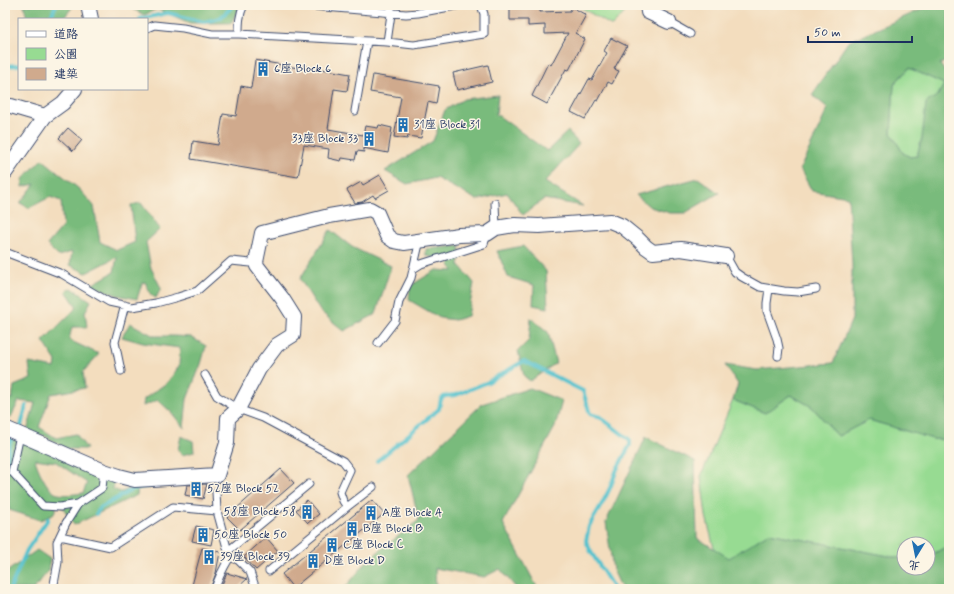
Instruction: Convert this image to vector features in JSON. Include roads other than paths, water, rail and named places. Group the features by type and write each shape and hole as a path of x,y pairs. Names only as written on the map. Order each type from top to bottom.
{"street":[{"path":"88,5 91,18"},
{"path":"647,5 648,12 669,22"},
{"path":"5,174 45,116 63,103 74,90"},
{"path":"5,106 11,106 45,116"},
{"path":"5,428 104,471 135,480 217,475 227,443 228,418 238,409 259,369 277,345 293,335 294,317 256,262 262,233 329,216 370,209 377,213 387,236 394,241 404,243 492,231 515,225 539,226 610,221 622,226 653,252 681,249 726,256"}],"lane":[{"path":"239,34 239,21 242,7 244,5"},
{"path":"301,5 391,14 418,13 460,5"},
{"path":"388,42 391,5"},
{"path":"148,28 154,25 183,28 212,34 239,34 388,42 414,45 484,34 484,14 481,5"},
{"path":"669,22 690,34"},
{"path":"355,111 367,41"},
{"path":"413,269 421,264 484,244 492,231 495,203"},
{"path":"378,343 395,321 399,302 411,278 420,240"},
{"path":"5,252 62,274 109,302 132,307 156,304 197,291 231,262 256,262"},
{"path":"726,256 735,272 760,287 798,292 816,289"},
{"path":"769,289 767,311 777,339 779,348 778,356"},
{"path":"121,371 115,342 125,305"},
{"path":"205,375 217,396 238,409 263,418 342,461 350,470 340,492 343,501 347,506"},
{"path":"20,435 12,472 43,506 60,507 78,504"},
{"path":"51,589 54,584 58,562 57,542 66,523 78,504 102,488 104,471"},
{"path":"215,589 229,554 309,484"},
{"path":"269,571 347,506 373,487"},
{"path":"216,492 217,511 229,554 238,560 250,572 255,589"},
{"path":"60,536 112,547 173,507 217,511"}],"waterway":[{"path":"51,18 56,5"},
{"path":"145,18 168,13 204,22 220,18 230,9 232,5"},
{"path":"5,66 18,65"},
{"path":"377,461 439,409 441,399 445,396 456,395 488,382 524,361 583,391 590,414 600,417 630,440 630,445 617,469 610,488 589,526 586,541 591,552 614,589"},
{"path":"20,430 26,406"},
{"path":"5,474 9,446 12,437"},
{"path":"96,514 100,508 133,489 152,485"},
{"path":"10,589 27,550 48,519"}],"place":[{"name":"6座 Block 6","path":"263,69"},
{"name":"31座 Block 31","path":"403,125"},
{"name":"33座 Block 33","path":"369,139"},
{"name":"52座 Block 52","path":"196,489"},
{"name":"58座 Block 58","path":"307,512"},
{"name":"A座 Block A","path":"371,513"},
{"name":"B座 Block B","path":"352,529"},
{"name":"50座 Block 50","path":"203,535"},
{"name":"C座 Block C","path":"332,545"},
{"name":"39座 Block 39","path":"209,557"},
{"name":"D座 Block D","path":"313,561"}]}
